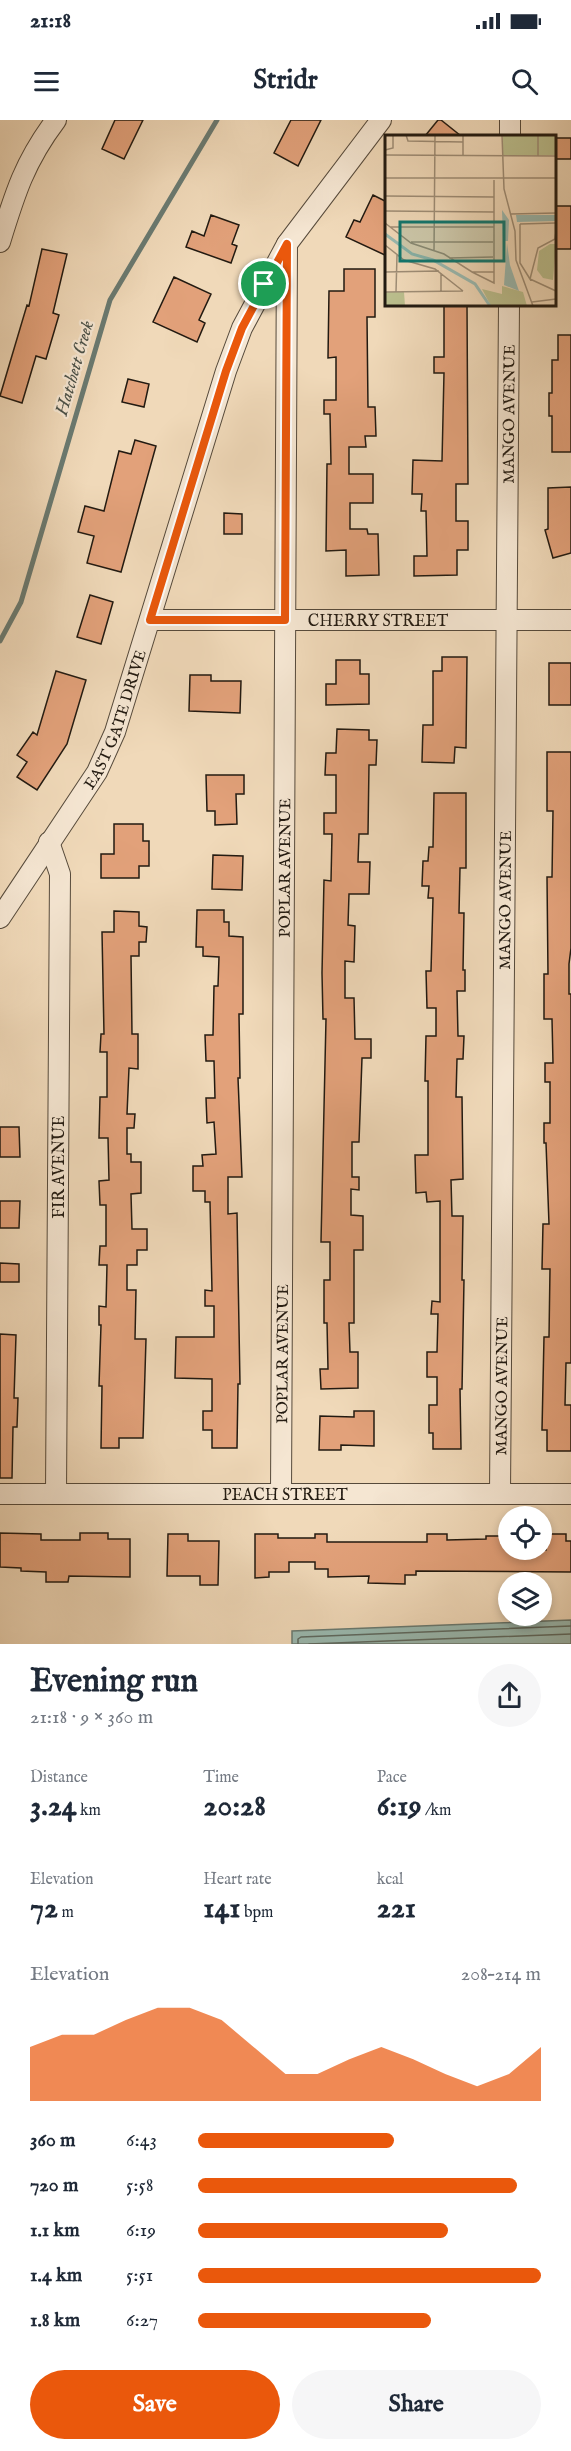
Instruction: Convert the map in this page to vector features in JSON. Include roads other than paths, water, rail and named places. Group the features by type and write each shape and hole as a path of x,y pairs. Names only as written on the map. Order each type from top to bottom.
{"street":[{"path":"0,242 23,172 31,155 56,120"},
{"name":"EAST GATE DRIVE","path":"0,918 86,789 106,753 118,723 226,371 242,328 287,244 381,120"},
{"name":"POPLAR AVENUE","path":"281,1494 287,244"},
{"name":"MANGO AVENUE","path":"500,1494 509,306"},
{"name":"CHERRY STREET","path":"150,620 571,620"},
{"name":"FIR AVENUE","path":"49,842 60,874 56,1494"},
{"name":"PEACH STREET","path":"0,1494 571,1494"}],"water":[{"path":"571,1620 571,1644 292,1644 292,1631 498,1623 498,1626 552,1626 552,1621"}],"waterway":[{"name":"Hatchett Creek","path":"0,641 21,602 110,300 217,120"}]}
